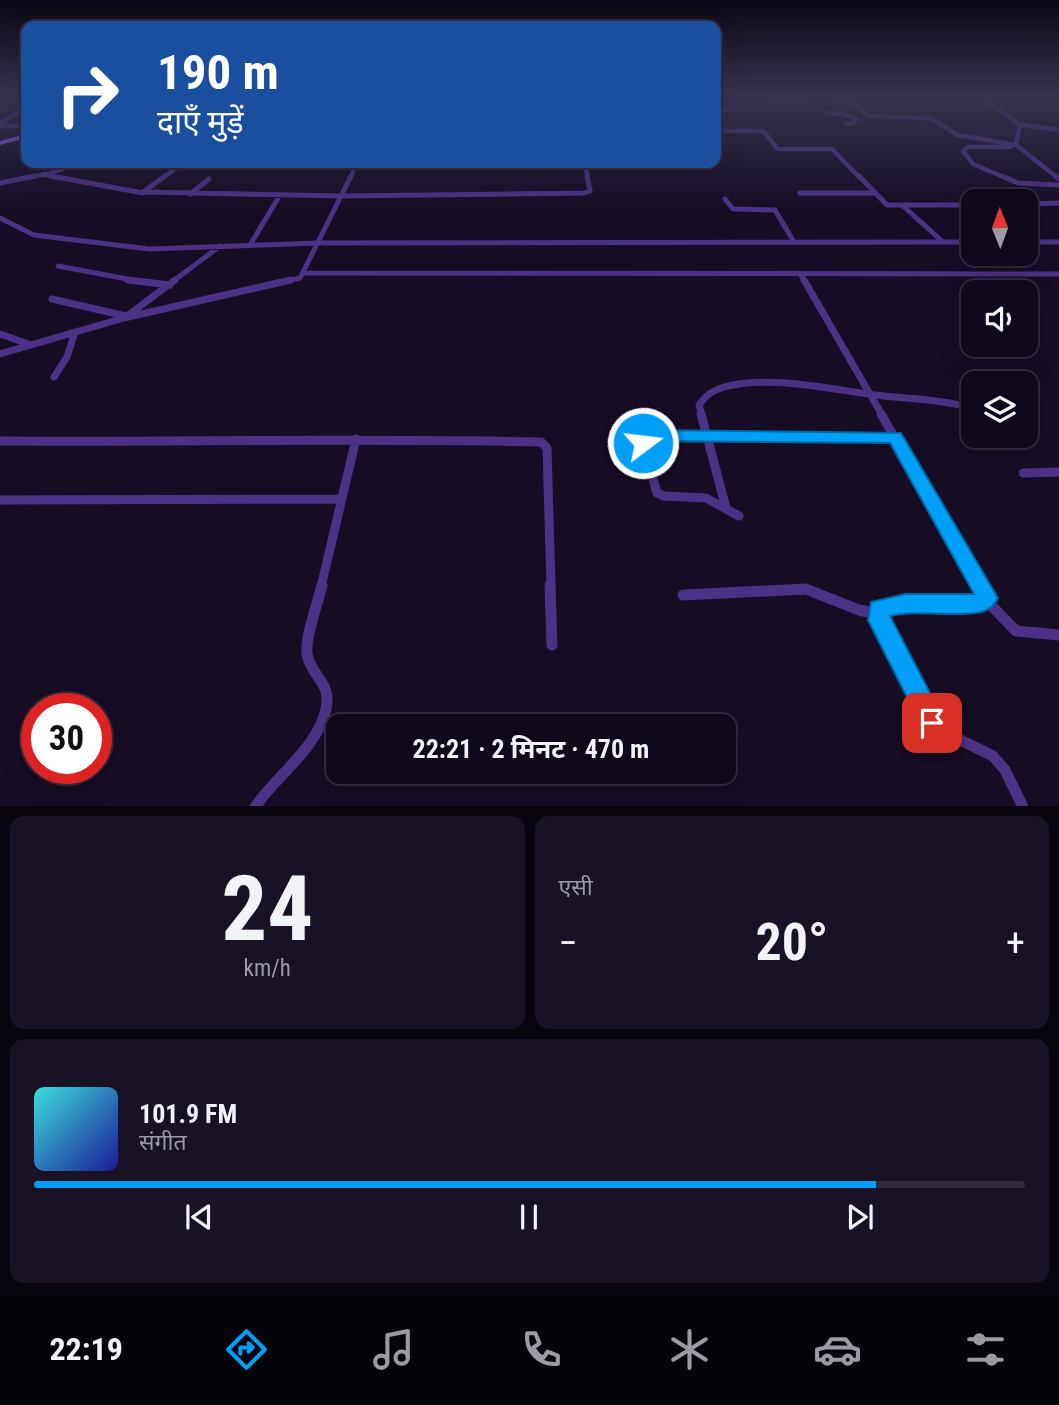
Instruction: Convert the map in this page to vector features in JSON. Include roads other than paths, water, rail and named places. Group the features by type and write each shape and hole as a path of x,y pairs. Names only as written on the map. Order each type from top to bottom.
{"street":[{"path":"763,134 778,149 832,149 886,205 961,205"},
{"path":"956,134 1016,145 1059,179"},
{"path":"1016,145 1018,134"},
{"path":"0,144 21,138"},
{"path":"1016,145 968,146 962,151 973,164 1018,183 1059,185"},
{"path":"0,183 63,168"},
{"path":"143,193 176,168"},
{"path":"0,354 125,317 300,278 355,168"},
{"path":"46,174 94,187 189,195 588,193 586,168"},
{"path":"189,195 209,179"},
{"path":"800,193 874,193"},
{"path":"250,245 280,195"},
{"path":"725,199 734,209 775,210 794,242"},
{"path":"1038,204 1059,203"},
{"path":"903,206 942,241"},
{"path":"0,218 30,234 75,242 121,244 149,249 319,243 961,242"},
{"path":"1038,242 1059,243"},
{"path":"52,299 125,317 220,245"},
{"path":"58,266 127,280 170,285"},
{"path":"304,273 1059,274"},
{"path":"800,274 986,595 987,601 1016,631 1059,635"},
{"path":"54,377 67,357 75,332"},
{"path":"0,334 31,345"},
{"path":"726,508 705,435 699,401 709,391 722,388 807,385 871,395 930,397 961,405"},
{"path":"739,516 706,498 664,496 657,493 643,443 644,438 705,435 895,438"},
{"path":"256,806 312,738 327,706 328,692 309,664 307,649 356,439"},
{"path":"0,441 294,442 356,439 521,441 545,444 552,645"},
{"path":"1023,472 1059,472"},
{"path":"0,500 342,499"},
{"path":"683,595 806,589 822,592 855,611 878,614"},
{"path":"987,601 890,604 879,608 878,614 936,728 993,756 1005,770 1023,806"}]}
